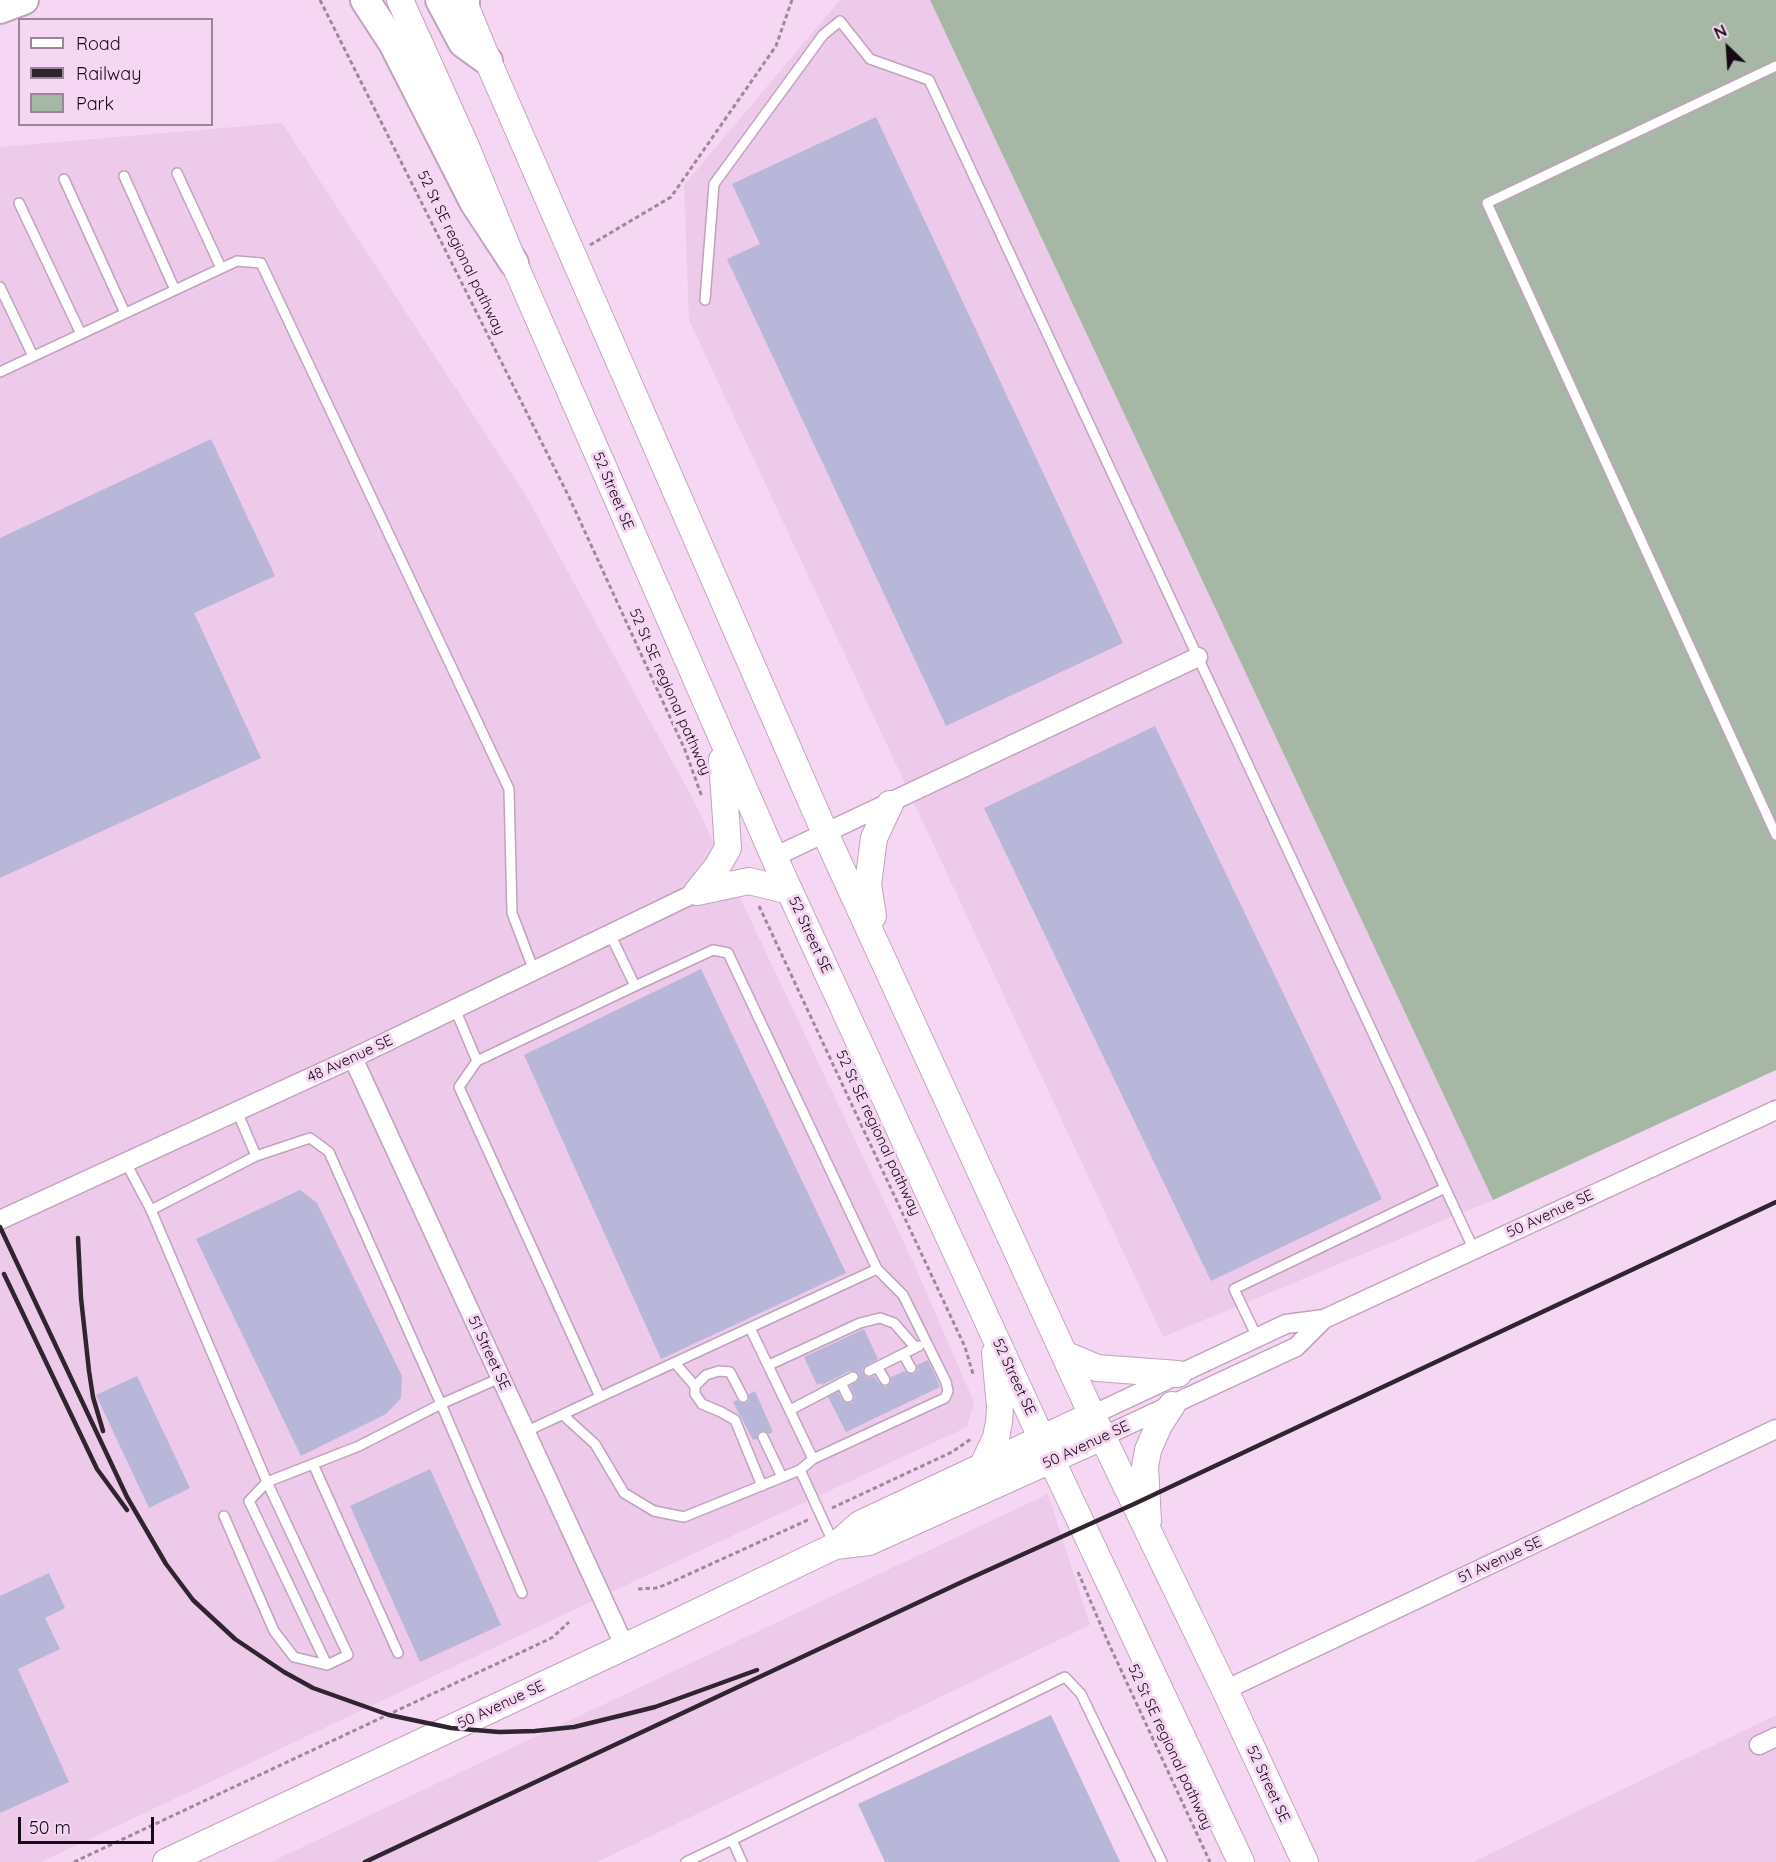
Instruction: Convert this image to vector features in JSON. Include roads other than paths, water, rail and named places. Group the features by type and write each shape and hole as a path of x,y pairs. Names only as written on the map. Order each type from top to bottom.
{"main road":[{"path":"0,9 24,0"},
{"path":"365,0 393,43 474,202 514,263"},
{"name":"52 Street SE","path":"399,0 465,144 514,263 719,736 1047,1450 1241,1862"},
{"path":"458,1 463,43 488,61"},
{"name":"52 Street SE","path":"488,61 825,833 1097,1426 1225,1690 1305,1862"},
{"path":"697,892 717,867 728,848 725,784 719,736"},
{"path":"878,949 868,884 874,838 890,804"},
{"path":"697,892 749,881 790,891"},
{"path":"982,1467 996,1438 999,1422 1000,1407 993,1332"},
{"path":"1064,1354 1097,1368 1178,1374"},
{"path":"1149,1533 1145,1467 1152,1439 1172,1405"},
{"name":"50 Avenue SE","path":"835,1546 869,1542 1097,1426"},
{"name":"50 Avenue SE","path":"166,1862 835,1546 860,1524 982,1467 1047,1450"}],"street":[{"path":"774,857 1197,657"},
{"name":"48 Avenue SE","path":"0,1221 353,1058 697,892"},
{"name":"51 Street SE","path":"353,1058 625,1647"},
{"name":"50 Avenue SE","path":"1097,1426 1178,1374 1257,1337 1286,1324 1324,1318 1776,1110"},
{"name":"50 Avenue SE","path":"1097,1426 1172,1405 1296,1347 1324,1318"},
{"name":"51 Avenue SE","path":"1225,1690 1776,1429"}],"lane":[{"path":"705,300 714,184 823,35 840,21 870,59 929,80 1474,1250"},
{"path":"1776,66 1487,203 1776,835"},
{"path":"177,173 221,268"},
{"path":"124,176 175,290"},
{"path":"64,179 125,313"},
{"path":"19,203 81,334"},
{"path":"0,372 237,261 261,262 509,789 512,913 534,970"},
{"path":"0,287 33,356"},
{"path":"610,934 635,986"},
{"path":"563,1415 595,1444 624,1493 654,1511 684,1517 800,1470 813,1459 945,1398 948,1391 946,1382 903,1295 877,1269 728,954 713,950 477,1061 459,1087 600,1397"},
{"path":"455,1009 477,1061"},
{"path":"237,1112 256,1156"},
{"path":"150,1210 256,1156 310,1138 329,1152 522,1593"},
{"path":"126,1163 150,1210 267,1482 348,1655 327,1665 294,1657 274,1632 224,1516"},
{"path":"1257,1337 1234,1289 1445,1188"},
{"path":"525,1432 877,1269"},
{"path":"769,1365 860,1323 880,1318 894,1323 915,1347"},
{"path":"750,1328 813,1459"},
{"path":"885,1380 873,1369 927,1342"},
{"path":"903,1354 911,1368"},
{"path":"675,1363 695,1386 695,1394 702,1404 735,1420 762,1486"},
{"path":"695,1386 706,1375 719,1371 730,1372 743,1397"},
{"path":"790,1410 853,1377"},
{"path":"327,1665 249,1501 267,1482 359,1446 441,1404 500,1378"},
{"path":"841,1383 848,1397"},
{"path":"924,1395 928,1406"},
{"path":"898,1407 903,1417"},
{"path":"862,1424 867,1434"},
{"path":"763,1437 782,1477"},
{"path":"313,1464 398,1653"},
{"path":"800,1470 835,1546"},
{"path":"686,1862 1065,1677 1081,1694 1162,1862"},
{"path":"732,1840 741,1862"}],"railway":[{"path":"365,1862 1776,1202"},
{"path":"0,1227 127,1497 166,1564 193,1600 235,1639 284,1672 313,1688 389,1715 451,1728 499,1732 574,1727 655,1707 757,1670"},
{"path":"78,1238 81,1298 89,1371 93,1397 103,1431"},
{"path":"4,1274 97,1469 127,1510"}]}
